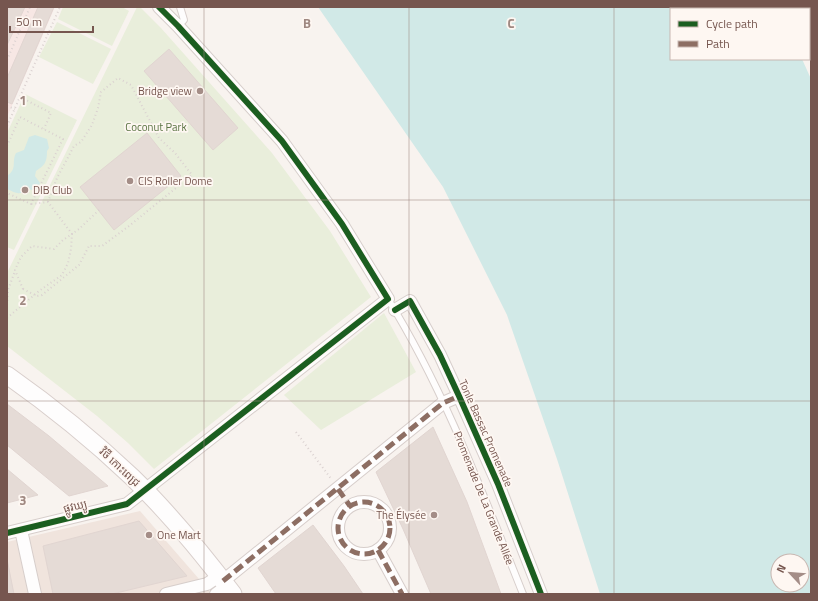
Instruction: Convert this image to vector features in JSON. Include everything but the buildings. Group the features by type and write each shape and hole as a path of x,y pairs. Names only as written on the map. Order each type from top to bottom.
{"main road":[{"name":"វិថី កោះពេជ្រ","path":"7,375 71,423 132,477 192,543 224,586"}],"street":[{"path":"159,7 282,141 342,224 388,299"},
{"name":"ផ្លូវឃ្យូ","path":"7,533 127,504 388,299"},
{"name":"Tonle Bassac Promenade","path":"395,310 410,301 440,355 498,484 541,594"},
{"path":"166,594 208,584 224,586 335,484 444,403 459,396"},
{"path":"335,484 350,506"},
{"path":"361,502 368,502 382,509 387,515 390,522 390,530 385,543 378,550 367,554 360,554 347,548 342,542 338,528 339,521 350,506 361,502"},
{"path":"21,530 35,594"},
{"path":"378,550 402,594"}],"lane":[{"path":"178,26 184,20 180,7"},
{"name":"Promenade De La Grande Allée","path":"388,299 426,365 444,403 482,491 523,594"}],"path":[{"path":"7,60 30,7"},
{"path":"7,126 60,7"},
{"path":"15,270 23,289 37,296 42,295 80,265 89,246 102,246 192,175 175,153 159,138 132,85 118,78 101,92 98,108 92,125 81,142 74,146 48,202"},
{"path":"20,97 51,113 44,129"},
{"path":"7,106 14,110"},
{"path":"7,146 20,117 63,139 31,204"},
{"path":"7,193 31,204 48,202"},
{"path":"7,318 39,291 62,275 68,264 72,249 72,234 48,202"},
{"path":"7,305 8,290 21,257 32,246 54,249 63,240 79,229 98,210"},
{"path":"296,432 335,484"}],"shaded area":[{"path":"7,7 55,7 7,117"},
{"path":"140,511 212,594 7,594 7,542"}],"green space":[{"path":"63,7 122,7 129,11 112,46 58,19"},
{"name":"Coconut Park","path":"137,7 140,7 161,28 272,153 330,231 371,297 154,469 128,443 97,416 7,346 7,273"},
{"path":"57,22 111,49 93,84 39,57"},
{"name":"DIB Club","path":"25,94 77,120 14,250 7,247 7,133"},
{"path":"384,313 416,372 321,430 284,395"}],"water":[{"path":"318,7 779,7 670,8 670,60 802,60 811,79 811,594 600,594 557,459 507,315 443,187"},
{"path":"35,135 47,139 49,148 45,163 36,171 35,176 40,183 38,188 33,190 27,189 22,193 15,193 7,189 7,176 13,168 16,153 24,150 29,137"}],"marked path":[{"path":"223,581 443,403 459,396"},
{"path":"338,489 350,506"},
{"path":"364,502 374,504 382,510 388,518 390,528 388,538 382,546 374,552 364,554 354,552 346,546 340,538 338,528 340,518 346,510 354,504 364,502"},
{"path":"378,550 402,594"}],"cycle path":[{"path":"7,533 127,504 388,299 342,224 282,141 159,7"},
{"path":"395,310 410,301 440,355 498,484 541,594"}],"place":[{"name":"Bridge view","path":"200,91"},
{"name":"CIS Roller Dome","path":"130,181"},
{"name":"DIB Club","path":"25,190"},
{"name":"The Élysée","path":"434,515"},
{"name":"One Mart","path":"149,535"}]}
